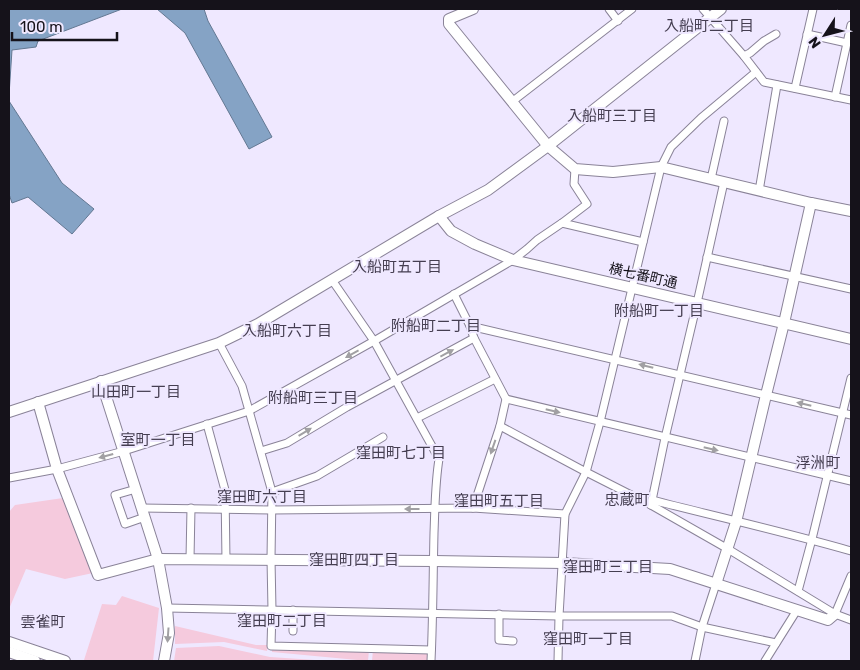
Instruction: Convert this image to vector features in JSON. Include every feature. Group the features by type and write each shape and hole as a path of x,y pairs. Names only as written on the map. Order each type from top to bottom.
{"street":[{"path":"473,9 453,12 449,24 548,146 576,169 613,172 661,168 851,211"},
{"path":"609,9 618,21"},
{"path":"513,102 632,9"},
{"path":"9,412 219,343 258,324 439,216 488,190 548,146 707,13 721,9"},
{"path":"796,88 813,9"},
{"path":"707,13 764,82 851,100"},
{"path":"835,97 848,56 847,44 851,24"},
{"path":"744,56 764,40 776,34"},
{"path":"807,34 847,44"},
{"path":"558,661 565,514 586,472 600,422 661,168 671,147 701,118 756,72"},
{"path":"759,190 777,84"},
{"path":"711,179 724,121"},
{"path":"9,478 124,451 249,411 513,260 537,240 588,204 574,184 576,169"},
{"path":"651,503 664,438 724,182"},
{"path":"695,661 702,627 736,522 811,203"},
{"name":"横七番町通","path":"439,216 451,231 475,244 513,260 851,339"},
{"path":"562,223 642,242"},
{"path":"707,257 851,290"},
{"path":"332,280 374,341 439,459 435,509 431,661"},
{"path":"454,294 474,338 506,399 500,426 474,508"},
{"path":"470,326 851,415"},
{"path":"260,451 287,443 395,380 474,338"},
{"path":"219,343 242,386 272,492 271,646 431,650"},
{"path":"798,591 851,378"},
{"path":"417,418 495,379"},
{"path":"101,382 158,559 167,608 169,634 164,661"},
{"path":"506,399 851,481"},
{"path":"38,402 57,468 98,574 158,559 562,563 670,569 828,620 835,614 851,576"},
{"path":"207,424 224,485 226,560"},
{"path":"500,426 586,472 651,503 835,614 851,620"},
{"path":"272,492 317,476 383,437"},
{"path":"136,488 116,495 125,524 144,513 190,508 272,510 474,508 565,514"},
{"path":"651,503 812,539 851,551"},
{"path":"190,508 190,559"},
{"path":"167,608 559,616 672,616 702,627 776,643"},
{"path":"293,610 293,631"},
{"path":"765,661 797,610"},
{"path":"499,614 499,640 513,641"},
{"path":"9,642 65,661"},
{"path":"9,652 35,661"}],"shaded area":[{"path":"63,498 93,573 65,579 26,569 9,609 9,512 15,505"},
{"path":"122,596 159,608 153,661 84,660 102,604 116,605"},
{"path":"175,626 256,645 268,645 267,651 224,642 175,644"},
{"path":"219,646 270,657 330,661 174,661 176,648"},
{"path":"272,647 369,650 368,661 272,652"},
{"path":"373,650 428,653 428,661 372,661"}],"water":[{"path":"9,9 122,9 38,41 36,47 12,50 9,95"},
{"path":"157,9 204,9 208,21 272,137 249,149 185,33"},
{"path":"9,101 62,183 94,209 72,234 28,197 12,203 9,194"}],"district":[{"name":"入船町二丁目","path":"709,26"},
{"name":"入船町三丁目","path":"612,116"},
{"name":"入船町五丁目","path":"397,267"},
{"name":"附船町一丁目","path":"659,311"},
{"name":"附船町二丁目","path":"436,326"},
{"name":"入船町六丁目","path":"287,331"},
{"name":"山田町一丁目","path":"136,392"},
{"name":"附船町三丁目","path":"313,398"},
{"name":"室町一丁目","path":"158,440"},
{"name":"窪田町七丁目","path":"401,453"},
{"name":"浮洲町","path":"818,463"},
{"name":"窪田町六丁目","path":"262,497"},
{"name":"忠蔵町","path":"627,500"},
{"name":"窪田町五丁目","path":"499,501"},
{"name":"窪田町四丁目","path":"354,560"},
{"name":"窪田町三丁目","path":"608,567"},
{"name":"窪田町二丁目","path":"282,621"},
{"name":"雲雀町","path":"43,622"},
{"name":"窪田町一丁目","path":"588,639"}]}
